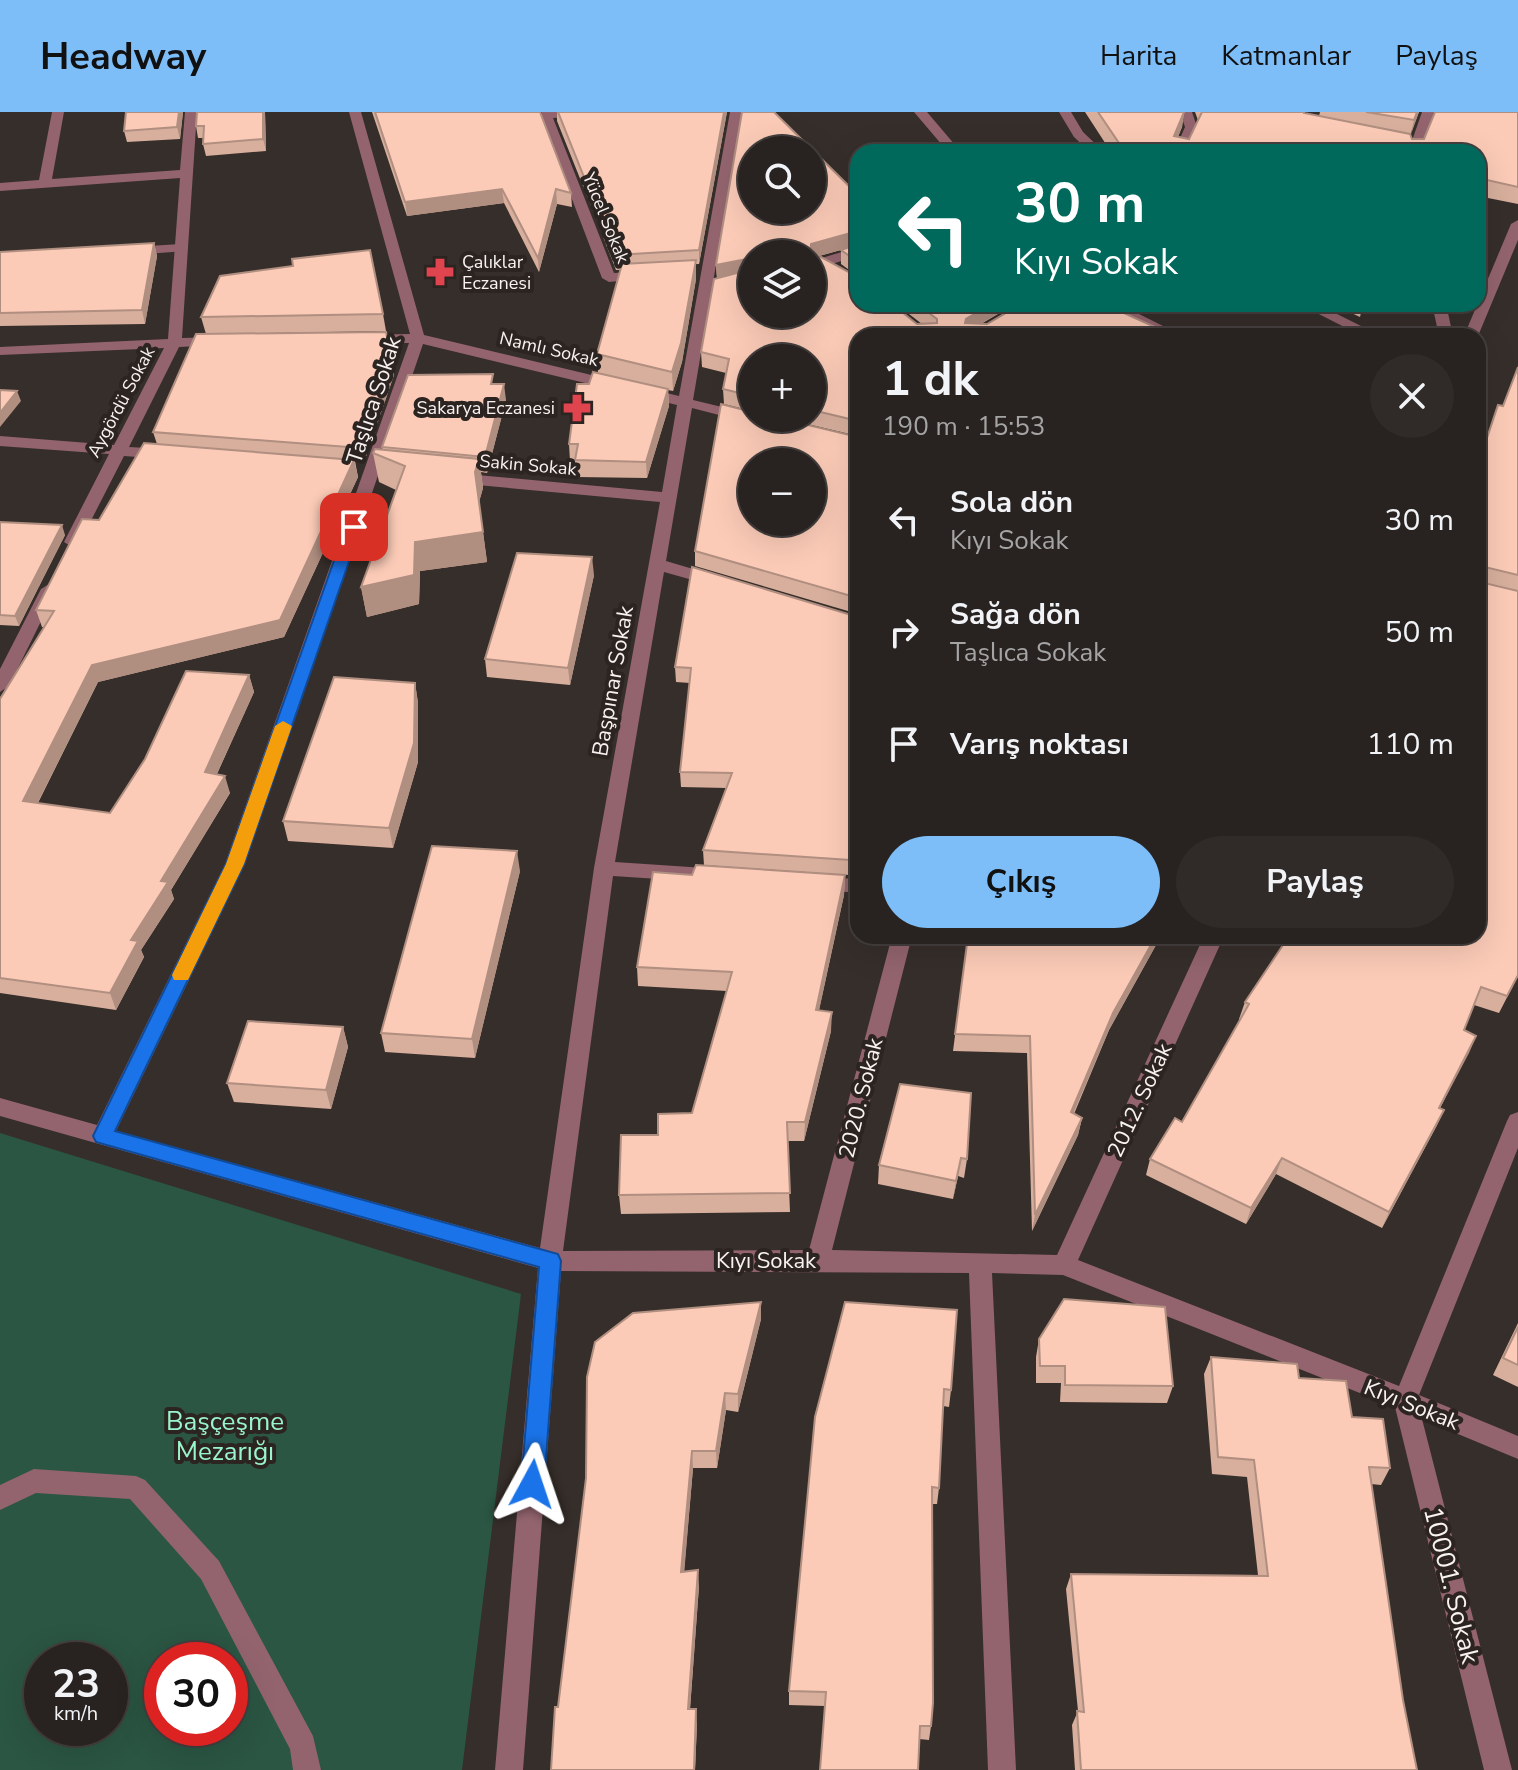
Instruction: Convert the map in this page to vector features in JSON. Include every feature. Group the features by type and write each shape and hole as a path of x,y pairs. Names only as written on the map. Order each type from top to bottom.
{"street":[{"path":"45,181 58,112"},
{"name":"Aygördü Sokak","path":"0,686 175,341 191,112"},
{"name":"Taşlıca Sokak","path":"103,1136 235,864 418,338 355,112"},
{"name":"Yücel Sokak","path":"584,112 546,115 609,278 667,274"},
{"name":"Başpınar Sokak","path":"509,1770 550,1261 604,868 736,112"},
{"path":"920,112 948,144"},
{"path":"1065,112 1078,134 1089,144"},
{"path":"1184,144 1191,127 1186,112"},
{"path":"1416,144 1428,112"},
{"path":"1400,142 1405,144"},
{"path":"0,187 45,181 185,174"},
{"path":"1486,300 1518,224"},
{"path":"121,252 181,248"},
{"path":"826,266 850,255"},
{"path":"1124,312 1159,328"},
{"path":"1323,312 1357,328"},
{"name":"Namlı Sokak","path":"342,339 418,338 738,414"},
{"path":"0,351 175,341 236,341"},
{"path":"0,441 178,455"},
{"name":"Sakin Sokak","path":"436,476 670,498"},
{"path":"657,564 729,585"},
{"path":"604,868 747,878"},
{"path":"795,882 850,885"},
{"name":"2020. Sokak","path":"818,1260 900,944"},
{"name":"2012. Sokak","path":"1064,1265 1210,944"},
{"name":"Kıyı Sokak","path":"0,1107 550,1261 818,1260 1064,1265 1518,1448"},
{"path":"1405,1400 1518,1121"},
{"path":"980,1262 1002,1770"},
{"name":"10001. Sokak","path":"1405,1400 1498,1770"},
{"path":"0,1498 34,1481 136,1488 210,1570 303,1746 307,1770"}],"green space":[{"name":"Başçeşme Mezarığı","path":"0,1133 521,1294 462,1770 0,1770"}],"building":[{"path":"126,112 179,112 177,127 124,131"},
{"path":"197,112 263,112 263,139 203,144 204,126 196,126"},
{"path":"375,112 540,112 571,193 556,189 538,258 502,189 405,202"},
{"path":"558,112 724,112 699,250 615,255 602,222 605,200 592,197"},
{"path":"742,112 774,112 798,136 738,136 738,224 826,224 826,163 850,187 850,233 825,240 738,240 738,261 716,265"},
{"path":"1098,112 1184,112 1174,136 1189,139 1202,112 1304,112 1410,134 1412,139 1424,139 1435,112 1518,112 1518,187 1486,180 1486,144 1120,144"},
{"path":"1366,112 1417,112 1414,120"},
{"path":"154,243 142,310 0,313 0,252"},
{"path":"850,247 850,256 841,250"},
{"path":"370,250 383,314 201,317 220,276 293,266 292,259"},
{"path":"696,260 681,343 672,372 597,354 622,264"},
{"path":"826,260 850,273 850,312 902,312 917,324 937,323 937,319 928,312 978,312 965,323 987,324 1007,312 1122,312 1157,328 850,328 850,419 826,413 826,344 738,344 738,393 723,389 729,359 701,352 714,279 738,273 738,328 826,328"},
{"path":"386,332 392,361 361,448 153,432 196,334"},
{"path":"1518,367 1518,575 1486,567 1486,441 1498,405 1503,406"},
{"path":"593,372 668,389 646,462 575,460 578,444 569,444 577,384 589,384"},
{"path":"493,374 491,384 504,384 485,457 382,447 408,375"},
{"path":"0,390 17,391 0,413"},
{"path":"721,404 738,408 738,432 826,432 826,429 850,435 850,596 695,551"},
{"path":"144,443 354,460 280,620 92,665 23,801 110,813 145,759 186,671 249,675 205,772 225,776 161,881 168,882 131,940 138,941 110,993 0,978 0,699 54,611 36,610 82,519 99,520"},
{"path":"375,449 479,459 475,472 483,532 415,542 414,575 361,587 405,466 373,453"},
{"path":"0,522 62,525 15,616 0,615"},
{"path":"517,553 592,557 568,668 485,659"},
{"path":"692,567 850,615 850,860 703,850 732,773 680,772 691,668 675,667"},
{"path":"1486,583 1518,591 1518,975 1507,996 1481,987 1464,1030 1476,1036 1439,1108 1444,1110 1389,1212 1282,1158 1251,1208 1150,1159 1175,1118 1182,1122 1249,1004 1245,1002 1284,944 1486,944"},
{"path":"334,677 415,683 414,743 389,828 283,821"},
{"path":"432,846 517,851 472,1039 381,1033"},
{"path":"696,865 845,875 816,1010 832,1012 805,1122 787,1122 790,1193 619,1195 621,1135 658,1135 658,1114 692,1113 732,972 637,967 653,872 692,875"},
{"path":"967,944 1152,944 1113,1013 1071,1112 1082,1118 1035,1215 1030,1036 955,1034"},
{"path":"248,1021 343,1027 326,1090 227,1083"},
{"path":"900,1084 971,1093 967,1159 961,1158 956,1181 879,1165"},
{"path":"1064,1299 1165,1307 1173,1386 1065,1385 1065,1366 1040,1366 1039,1339"},
{"path":"761,1302 738,1394 725,1393 716,1451 692,1451 681,1572 698,1570 688,1709 696,1709 694,1770 551,1770 555,1707 558,1707 586,1478 587,1377 595,1342 633,1313"},
{"path":"845,1302 957,1310 951,1390 944,1389 939,1488 932,1487 933,1703 931,1726 920,1726 918,1770 820,1770 826,1692 789,1691 815,1417"},
{"path":"1518,1327 1518,1365 1503,1358"},
{"path":"1211,1357 1297,1364 1299,1378 1346,1381 1352,1417 1383,1419 1390,1468 1369,1467 1403,1700 1417,1770 1081,1770 1077,1711 1084,1712 1071,1574 1268,1576 1254,1460 1218,1457"}],"slow traffic":[{"path":"181,975 235,864 283,726"}],"place":[{"name":"Çalıklar Eczanesi","path":"440,272"},
{"name":"Sakarya Eczanesi","path":"577,408"}],"route":[{"path":"354,527 235,864 103,1136 550,1261 532,1484"}]}
